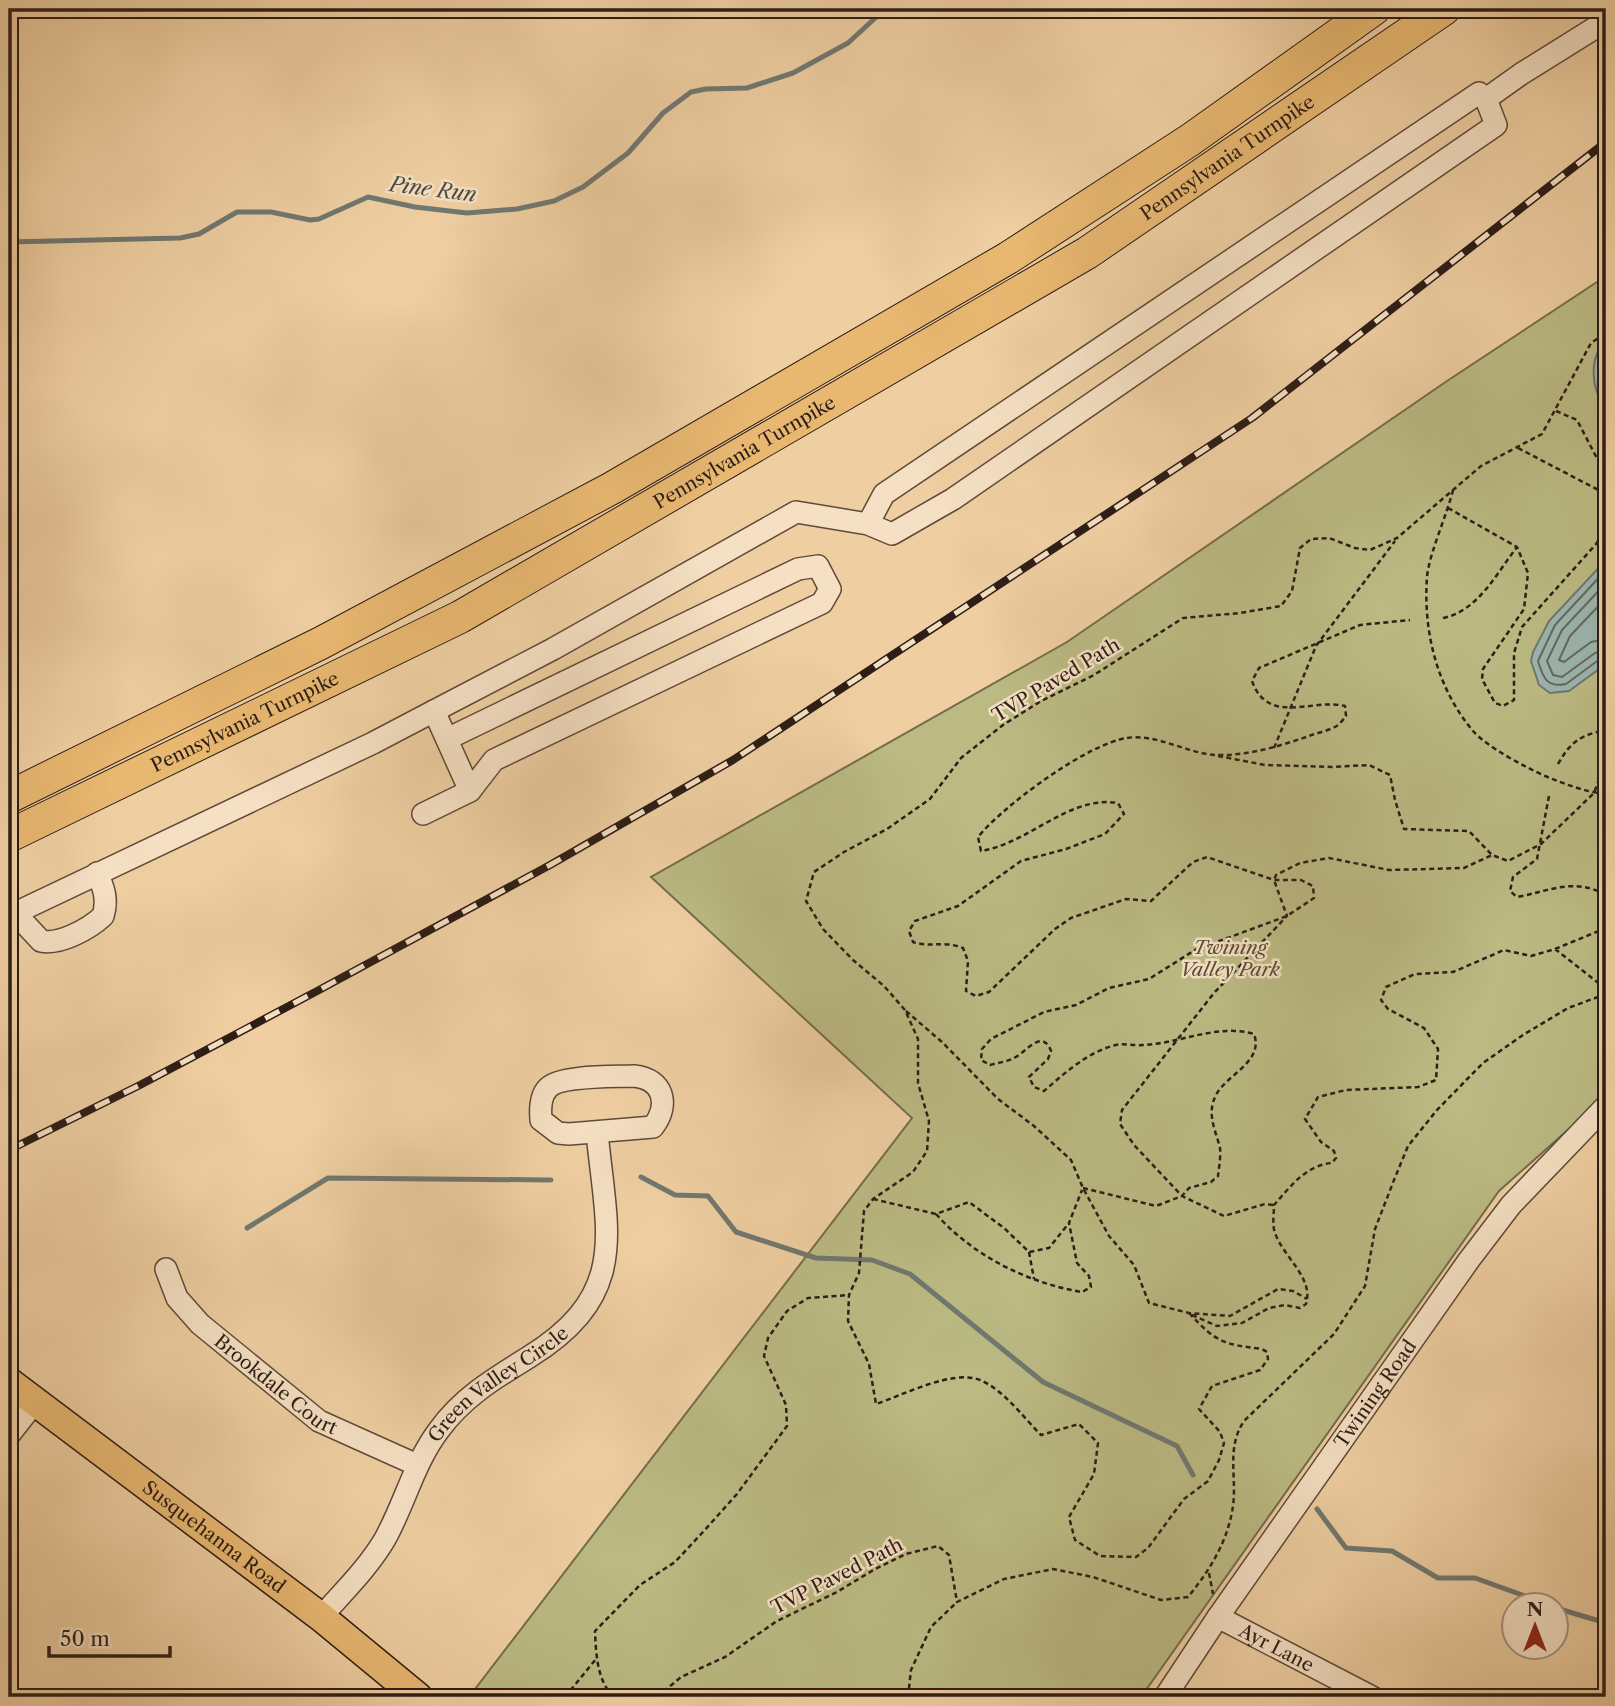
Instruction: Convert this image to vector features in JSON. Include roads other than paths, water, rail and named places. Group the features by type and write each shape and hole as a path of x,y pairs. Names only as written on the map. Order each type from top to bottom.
{"highway":[{"name":"Pennsylvania Turnpike","path":"9,797 321,643 612,488 1007,258 1190,140 1374,9"},
{"name":"Pennsylvania Turnpike","path":"9,836 460,617 1087,253 1444,9"}],"main road":[{"name":"Susquehanna Road","path":"9,1381 321,1617 418,1697"}],"street":[{"path":"1486,99 1606,21"},
{"path":"97,873 106,898 103,916 68,937 50,943 41,941 12,915 97,873 373,743 553,649 796,512 868,524 892,534 953,499 1496,125 1486,99 1479,93 884,494 868,524"},
{"path":"423,814 470,791 494,760 822,603 830,589 818,566 798,569 447,738"},
{"path":"434,711 470,791"},
{"path":"634,1076 645,1077 655,1083 661,1093 663,1107 661,1116 653,1127 597,1133 558,1133 547,1126 541,1120 540,1109 548,1088 559,1081 634,1076"},
{"name":"Twining Road","path":"1165,1697 1218,1617 1502,1217 1606,1107"},
{"name":"Green Valley Circle","path":"321,1617 384,1541 426,1447 453,1412 479,1388 547,1346 590,1302 603,1272 608,1240 597,1133"},
{"name":"Brookdale Court","path":"166,1269 177,1298 200,1324 320,1421 417,1465"},
{"path":"9,1435 36,1402"},
{"name":"Ayr Lane","path":"1218,1617 1372,1697"}],"water":[{"path":"1606,340 1606,408 1597,392 1594,365 1600,347"},
{"path":"1606,560 1606,664 1569,691 1550,693 1539,685 1531,661 1533,652 1549,621"}],"waterway":[{"name":"Pine Run","path":"9,242 180,238 199,234 237,212 271,212 310,220 319,219 368,197 415,207 467,213 517,209 554,201 583,187 628,153 663,113 691,92 747,88 793,73 848,43 885,9"},
{"path":"641,1177 675,1195 708,1196 736,1232 816,1258 872,1260 910,1274 1043,1382 1177,1446 1193,1475"},
{"path":"247,1228 328,1178 551,1180"},
{"path":"1317,1509 1346,1548 1392,1551 1438,1578 1475,1578 1508,1590"},
{"path":"1570,1612 1606,1623"}],"railway":[{"path":"9,1150 140,1085 319,990 550,865 733,760 1252,418 1606,142"}],"park label":[{"name":"Twining Valley Park","path":"1230,958"}]}
